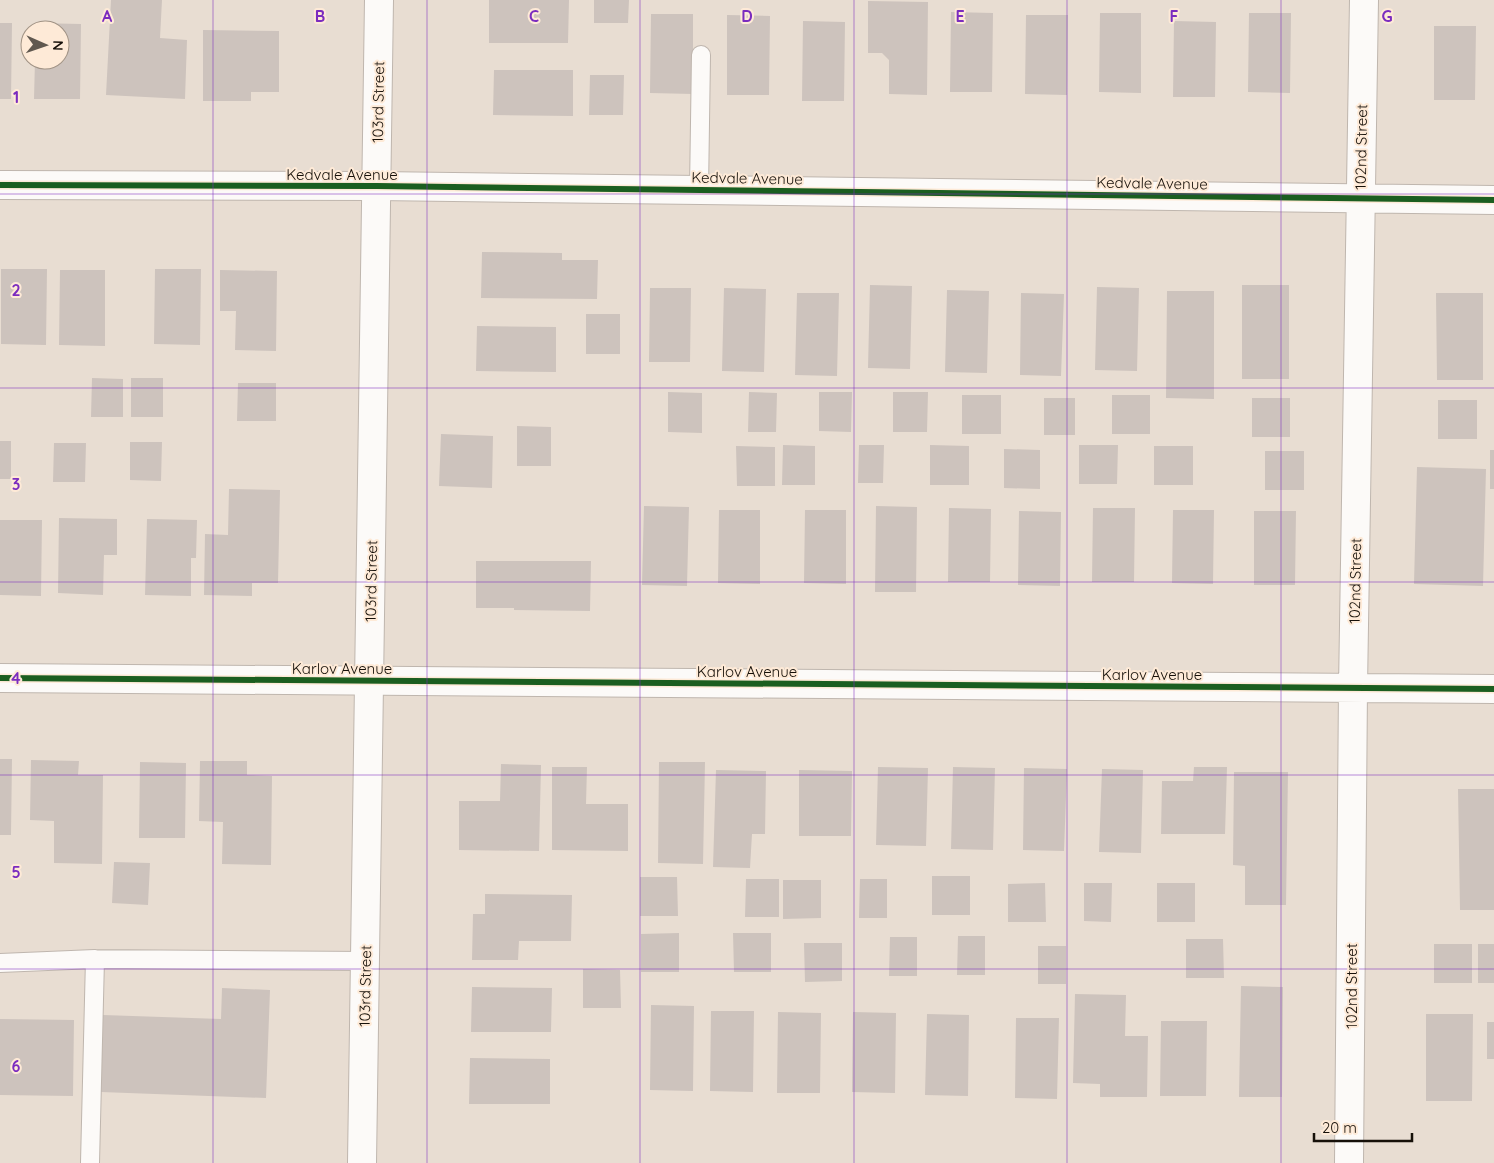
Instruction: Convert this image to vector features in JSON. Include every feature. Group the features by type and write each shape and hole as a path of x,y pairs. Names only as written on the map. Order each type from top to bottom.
{"street":[{"name":"103rd Street","path":"362,1163 379,0"},
{"name":"102nd Street","path":"1349,1163 1353,688 1364,0"},
{"name":"Kedvale Avenue","path":"0,185 376,186 1494,200"},
{"name":"Karlov Avenue","path":"0,678 1494,689"}],"lane":[{"path":"699,190 700,55"},
{"path":"90,1163 95,959"},
{"path":"0,963 95,959 365,962"}],"building":[{"path":"111,0 162,0 160,38 187,40 185,99 106,95"},
{"path":"489,0 569,0 568,43 489,43"},
{"path":"594,0 629,0 628,23 594,23"},
{"path":"868,1 928,2 927,95 889,94 889,60 882,53 868,53"},
{"path":"951,12 993,13 992,92 950,92"},
{"path":"1100,13 1141,13 1141,93 1099,92"},
{"path":"1249,13 1291,13 1290,93 1248,92"},
{"path":"651,14 693,14 693,94 650,93"},
{"path":"727,15 770,16 769,95 727,95"},
{"path":"1026,15 1068,15 1067,95 1025,94"},
{"path":"803,21 845,22 844,101 802,101"},
{"path":"1174,21 1216,22 1215,97 1173,97"},
{"path":"0,23 12,23 11,99 0,99"},
{"path":"70,24 81,24 80,99 34,99 35,70 70,70"},
{"path":"1434,26 1476,26 1475,100 1434,100"},
{"path":"203,30 279,31 279,92 251,92 251,101 203,101"},
{"path":"494,70 573,70 573,116 493,115"},
{"path":"590,75 624,75 623,115 589,115"},
{"path":"482,252 562,253 562,260 598,260 597,299 481,298"},
{"path":"1,269 47,269 46,345 1,344"},
{"path":"155,269 201,269 200,345 154,344"},
{"path":"60,270 105,270 105,346 59,345"},
{"path":"220,270 277,271 276,351 235,350 236,311 220,311"},
{"path":"870,285 912,286 910,369 868,368"},
{"path":"1242,285 1289,285 1289,379 1242,379"},
{"path":"1097,287 1139,288 1137,371 1095,370"},
{"path":"650,288 691,288 690,362 649,362"},
{"path":"724,288 766,289 764,372 722,371"},
{"path":"947,290 989,291 987,373 945,372"},
{"path":"1167,291 1214,291 1214,399 1166,398"},
{"path":"797,293 839,293 837,376 795,375"},
{"path":"1021,293 1064,294 1061,376 1020,375"},
{"path":"1436,293 1483,293 1483,380 1437,380"},
{"path":"586,314 620,314 620,354 586,354"},
{"path":"477,326 556,327 556,372 476,371"},
{"path":"92,378 123,379 123,417 91,417"},
{"path":"131,378 163,378 163,417 131,417"},
{"path":"238,383 276,383 276,421 237,421"},
{"path":"668,392 702,393 702,433 668,432"},
{"path":"749,392 777,393 776,432 748,432"},
{"path":"819,392 852,392 851,432 819,431"},
{"path":"893,392 928,392 927,432 893,432"},
{"path":"962,395 1001,395 1001,434 962,434"},
{"path":"1112,395 1150,395 1150,434 1112,434"},
{"path":"1044,398 1075,398 1075,435 1044,435"},
{"path":"1252,398 1290,398 1290,437 1252,437"},
{"path":"1438,400 1477,400 1477,439 1438,439"},
{"path":"517,426 551,427 551,466 517,466"},
{"path":"441,434 493,436 492,488 439,486"},
{"path":"0,441 11,441 11,479 0,479"},
{"path":"130,442 162,442 161,481 130,480"},
{"path":"54,443 86,443 85,482 53,482"},
{"path":"783,445 815,446 815,485 782,485"},
{"path":"859,445 884,445 883,483 858,483"},
{"path":"930,445 969,446 969,485 930,485"},
{"path":"1079,445 1118,445 1117,484 1079,484"},
{"path":"736,446 775,447 775,486 737,486"},
{"path":"1154,446 1193,446 1193,485 1154,485"},
{"path":"1004,449 1040,450 1040,489 1004,488"},
{"path":"1490,450 1494,450 1494,489 1490,489"},
{"path":"1265,451 1304,451 1304,490 1265,490"},
{"path":"1417,467 1486,469 1483,586 1414,584"},
{"path":"229,489 280,490 278,583 252,583 252,596 204,595 205,534 228,535"},
{"path":"644,506 689,507 687,586 642,585"},
{"path":"876,506 917,507 916,592 875,592"},
{"path":"949,508 991,509 990,582 948,582"},
{"path":"1093,508 1135,508 1134,582 1092,582"},
{"path":"719,510 760,510 760,584 718,583"},
{"path":"805,510 846,510 846,584 804,583"},
{"path":"1173,510 1214,510 1213,584 1172,583"},
{"path":"1019,511 1061,512 1060,586 1018,585"},
{"path":"1254,511 1296,511 1295,585 1254,585"},
{"path":"59,518 117,519 117,555 104,555 103,595 58,593"},
{"path":"147,519 197,520 196,558 191,558 191,596 145,595"},
{"path":"0,520 42,520 41,596 0,595"},
{"path":"476,561 591,561 590,611 476,608"},
{"path":"0,759 12,759 11,835 0,835"},
{"path":"31,760 79,761 78,775 103,775 102,864 54,863 54,821 30,820"},
{"path":"200,761 247,761 247,775 272,776 271,865 222,864 223,822 199,821"},
{"path":"140,762 186,763 185,838 139,838"},
{"path":"659,762 705,762 703,864 658,863"},
{"path":"501,764 541,765 539,851 459,850 459,801 500,801"},
{"path":"552,767 587,767 586,804 628,804 628,851 552,850"},
{"path":"878,767 928,768 926,846 876,845"},
{"path":"953,767 995,768 993,850 951,849"},
{"path":"1194,767 1227,767 1225,834 1161,834 1162,781 1193,781"},
{"path":"1024,768 1067,769 1064,851 1023,850"},
{"path":"1102,769 1143,770 1141,853 1099,852"},
{"path":"716,770 766,771 765,834 752,834 750,868 713,867"},
{"path":"799,770 852,771 851,836 799,836"},
{"path":"1234,772 1288,772 1286,905 1245,905 1245,866 1233,865"},
{"path":"1458,789 1494,789 1494,910 1460,910"},
{"path":"114,862 150,863 148,905 112,903"},
{"path":"932,876 970,876 970,915 932,915"},
{"path":"640,877 677,877 678,916 640,916"},
{"path":"746,879 779,879 779,917 745,917"},
{"path":"860,879 887,879 887,918 859,918"},
{"path":"783,880 821,880 821,918 783,919"},
{"path":"1045,883 1046,922 1008,922 1008,884"},
{"path":"1084,883 1112,883 1111,922 1084,921"},
{"path":"1157,883 1195,883 1195,922 1157,922"},
{"path":"485,894 572,895 571,941 519,941 518,960 472,960 473,914 485,914"},
{"path":"679,933 679,972 641,972 641,934"},
{"path":"733,933 771,933 771,972 734,972"},
{"path":"958,936 985,936 985,975 957,975"},
{"path":"890,937 917,937 917,976 889,976"},
{"path":"1186,939 1223,939 1224,978 1186,978"},
{"path":"804,943 842,943 842,981 805,982"},
{"path":"1434,944 1472,944 1472,983 1434,983"},
{"path":"1478,944 1494,944 1494,983 1478,983"},
{"path":"1038,946 1066,946 1066,984 1038,984"},
{"path":"583,969 620,970 621,1008 583,1008"},
{"path":"1241,986 1283,987 1282,1097 1239,1097"},
{"path":"472,987 552,988 551,1032 471,1032"},
{"path":"222,988 270,990 266,1098 101,1092 103,1015 221,1019"},
{"path":"1075,994 1126,995 1125,1036 1148,1036 1147,1097 1100,1097 1100,1084 1073,1083"},
{"path":"651,1005 694,1006 693,1091 650,1090"},
{"path":"711,1011 754,1011 753,1092 710,1091"},
{"path":"778,1012 821,1013 820,1093 777,1093"},
{"path":"853,1012 896,1013 895,1093 852,1092"},
{"path":"927,1014 969,1015 968,1096 925,1095"},
{"path":"1426,1014 1473,1014 1472,1101 1426,1101"},
{"path":"1016,1018 1059,1018 1057,1099 1015,1098"},
{"path":"0,1019 74,1020 73,1096 0,1095"},
{"path":"1161,1021 1207,1021 1206,1096 1160,1096"},
{"path":"1487,1022 1494,1022 1494,1059 1487,1059"},
{"path":"470,1058 550,1059 550,1104 469,1104"}],"cycle path":[{"path":"0,185 377,186 1494,200"},
{"path":"0,678 1494,689"}]}
